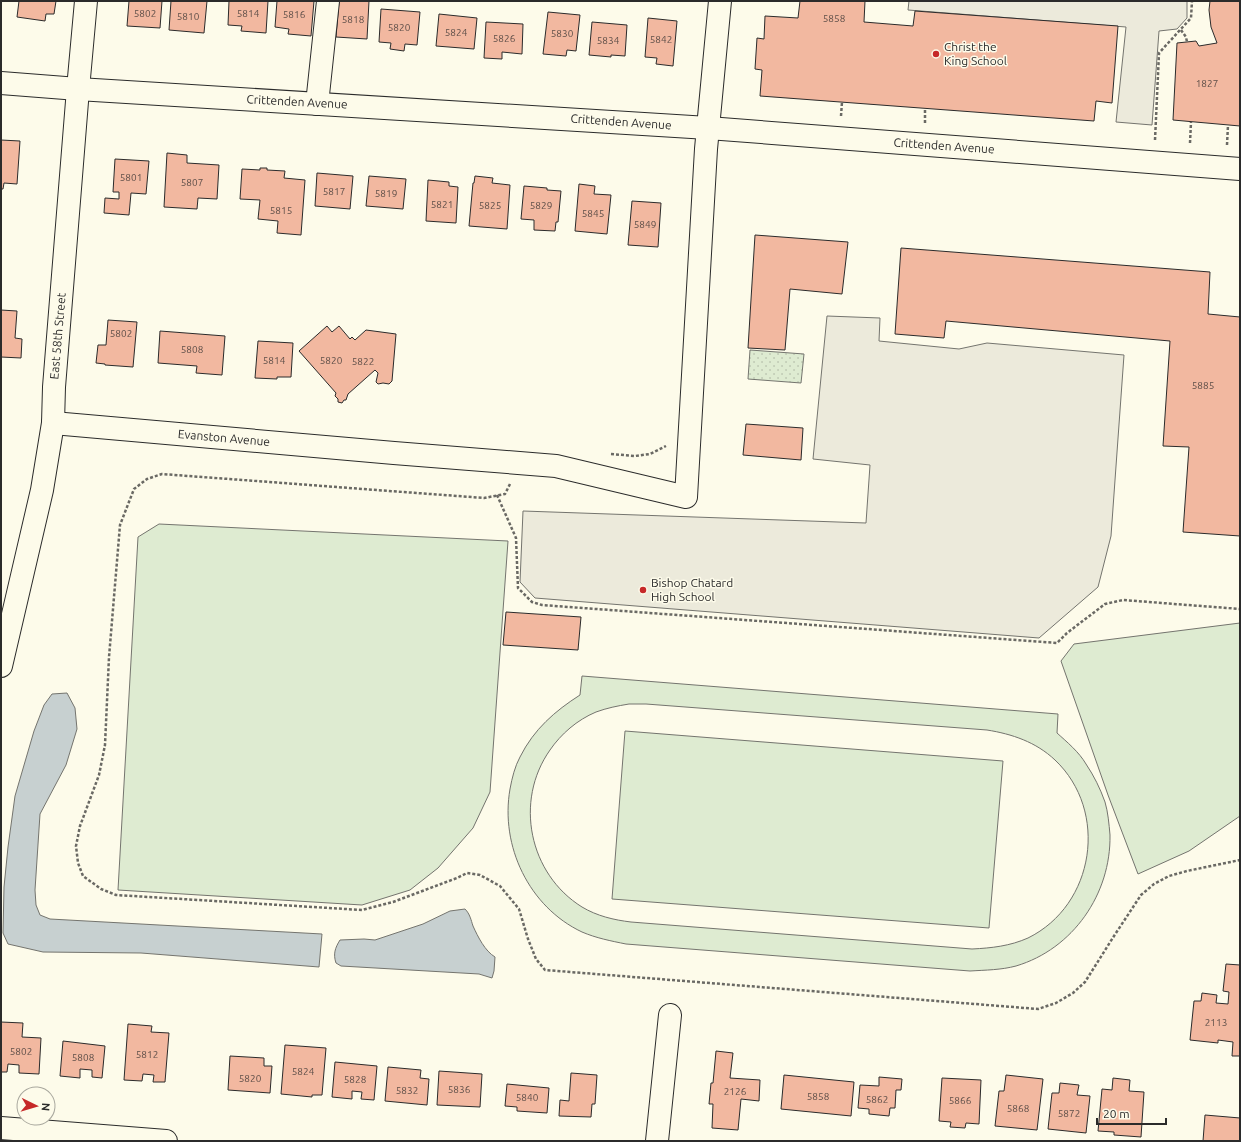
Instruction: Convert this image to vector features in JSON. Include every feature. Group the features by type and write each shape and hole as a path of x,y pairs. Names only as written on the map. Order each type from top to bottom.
{"street":[{"name":"East 58th Street","path":"1,666 42,490 50,447 86,1"},
{"path":"317,104 328,1"},
{"path":"708,128 720,1"},
{"name":"Crittenden Avenue","path":"1,83 708,128 1240,169"},
{"name":"Evanston Avenue","path":"53,423 556,466 686,497 708,128"},
{"path":"657,1141 670,1015"},
{"path":"1,1128 166,1141"}],"path":[{"path":"1154,143 1159,53 1191,18 1192,1"},
{"path":"1180,30 1186,37 1187,42"},
{"path":"840,119 842,102"},
{"path":"925,109 925,125"},
{"path":"1190,145 1191,122"},
{"path":"1227,148 1228,125"},
{"path":"1240,609 1123,600 1105,604 1067,633 1057,643 542,605 532,602 518,588 516,538 497,495 484,498 162,474 146,479 134,489 120,525 109,657 105,745 99,775 80,826 76,846 78,863 83,876 101,889 116,895 362,910 393,902 457,878 466,873 480,875 500,886 519,909 528,940 536,959 546,970 1038,1009 1056,1003 1073,993 1085,982 1141,895 1154,884 1169,876 1240,860"}],"green space":[{"path":"750,350 804,354 801,383 748,379"},
{"path":"159,524 508,541 490,792 473,828 438,868 410,890 362,905 118,890 138,537"},
{"path":"1240,623 1240,816 1189,851 1138,874 1108,795 1061,661 1074,644"},
{"path":"582,676 1058,714 1057,733 1080,755 1097,782 1105,802 1110,835 1109,857 1104,878 1096,898 1085,916 1071,933 1055,947 1036,958 1016,966 999,969 970,971 626,944 587,934 563,921 547,907 533,891 522,872 514,853 508,810 510,789 515,768 526,747 539,729 554,714 580,695","holes":["629,704 646,704 987,730 1006,734 1023,740 1040,748 1055,760 1072,781 1083,805 1088,830 1087,856 1080,881 1068,903 1051,923 1021,941 979,949 631,922 612,919 594,913 582,907 564,893 550,876 539,856 533,835 530,813 532,791 539,770 550,750 559,738 576,723 589,715 608,708"]},
{"path":"625,731 1003,761 989,928 612,899"}],"shaded area":[{"path":"909,1 1187,1 1187,18 1177,29 1159,31 1152,125 1116,122 1126,27 908,10"},
{"path":"827,316 880,318 879,341 959,349 987,343 1124,355 1111,536 1098,587 1039,638 535,598 520,582 523,511 866,523 870,465 813,459"},
{"path":"67,693 75,708 77,729 66,765 40,814 35,890 36,905 40,915 50,919 322,934 319,967 141,953 43,952 8,944 3,933 4,887 15,796 34,731 44,705 52,694"},
{"path":"465,909 482,943 495,957 492,978 479,974 341,966 336,963 335,951 340,940 375,940 423,924 450,911"}],"building":[{"path":"19,1 56,1 54,14 46,14 45,21 17,17"},
{"path":"129,1 162,1 160,28 127,26"},
{"path":"171,1 207,1 204,33 169,30"},
{"path":"229,1 268,1 266,33 241,31 242,26 228,25"},
{"path":"277,1 314,1 311,36 288,34 289,29 275,27"},
{"path":"339,1 369,1 367,39 336,37"},
{"name":"Christ the King School","path":"800,1 865,1 864,22 913,26 915,11 1118,26 1112,103 1096,101 1094,121 760,96 762,70 755,69 757,38 764,39 765,16 798,18"},
{"path":"1210,1 1240,1 1240,126 1173,120 1177,43 1196,41 1199,46 1217,43 1211,27 1209,10"},
{"path":"381,9 420,12 417,45 405,44 404,51 390,49 391,43 379,42"},
{"path":"548,12 580,15 576,51 567,50 566,56 543,54"},
{"path":"439,14 477,18 474,49 436,46"},
{"path":"648,18 677,21 673,66 656,64 657,58 645,57"},
{"path":"486,22 523,24 522,54 502,52 502,59 484,58"},
{"path":"592,22 627,25 625,56 611,55 611,57 589,55"},
{"path":"1,140 20,141 17,184 4,183 3,189 1,189"},
{"path":"167,153 187,155 187,163 219,165 217,199 198,198 197,209 164,207"},
{"path":"115,159 149,161 146,194 131,193 129,215 104,213 105,198 119,199 119,192 113,192"},
{"path":"260,168 285,171 284,178 305,180 301,235 277,233 278,221 258,219 260,200 240,199 242,169 260,170"},
{"path":"317,173 353,176 350,209 315,206"},
{"path":"369,176 406,179 403,209 366,206"},
{"path":"475,176 493,178 492,183 510,185 507,229 469,226"},
{"path":"428,180 449,182 449,186 458,187 456,223 426,221"},
{"path":"579,184 595,186 594,194 611,195 607,234 575,231"},
{"path":"524,186 561,191 558,222 556,222 555,231 534,230 534,220 521,219"},
{"path":"632,201 661,203 658,247 628,245"},
{"path":"755,235 848,242 842,294 790,289 785,350 748,348"},
{"path":"901,248 1210,272 1208,314 1240,317 1240,536 1183,532 1189,447 1163,446 1170,341 946,321 944,338 895,334"},
{"path":"1,310 17,311 15,338 22,339 21,358 1,357"},
{"path":"108,320 137,322 133,367 96,363 98,345 106,345"},
{"path":"327,326 332,332 339,326 350,339 352,337 355,340 366,330 396,334 392,381 389,384 378,384 376,382 378,373 375,370 348,394 346,400 342,403 338,402 338,399 335,396 336,393 299,351"},
{"path":"160,331 225,336 222,375 196,373 197,366 158,363"},
{"path":"258,341 293,343 291,377 277,377 277,379 255,378"},
{"path":"746,424 803,428 801,460 743,455"},
{"path":"506,612 581,617 578,650 503,645"},
{"path":"1226,964 1240,965 1240,1056 1232,1056 1233,1042 1218,1040 1218,1043 1190,1040 1194,1001 1201,1001 1202,993 1217,995 1216,1003 1228,1004 1229,992 1223,991"},
{"path":"1,1022 23,1023 22,1037 41,1038 39,1074 19,1073 19,1065 8,1064 7,1072 1,1072"},
{"path":"128,1024 152,1026 151,1032 169,1033 165,1082 153,1082 154,1075 143,1074 142,1081 124,1080"},
{"path":"63,1041 105,1046 102,1078 92,1077 92,1070 80,1069 80,1078 60,1076"},
{"path":"285,1045 326,1048 322,1095 312,1095 312,1097 281,1094"},
{"path":"716,1051 733,1053 730,1078 760,1080 759,1101 741,1099 738,1130 712,1128 713,1104 709,1104 711,1083 713,1083"},
{"path":"230,1056 264,1058 264,1066 272,1066 270,1093 228,1090"},
{"path":"335,1062 377,1066 374,1100 361,1099 362,1092 352,1091 352,1099 332,1097"},
{"path":"388,1067 421,1070 420,1078 429,1079 427,1105 385,1101"},
{"path":"439,1071 482,1074 480,1107 437,1105"},
{"path":"571,1073 597,1075 595,1104 592,1104 591,1117 559,1116 560,1100 569,1101"},
{"path":"784,1075 854,1082 851,1116 781,1109"},
{"path":"1006,1075 1043,1079 1037,1130 995,1126 999,1091 1004,1091"},
{"path":"879,1077 902,1079 901,1090 896,1090 895,1108 890,1108 889,1116 869,1114 869,1109 858,1108 860,1085 879,1086"},
{"path":"942,1078 981,1080 979,1124 966,1123 965,1128 950,1127 951,1122 939,1121"},
{"path":"1113,1078 1130,1080 1129,1091 1144,1092 1141,1137 1114,1135 1114,1132 1098,1131 1102,1089 1112,1090"},
{"path":"1060,1083 1079,1085 1077,1095 1090,1096 1086,1133 1048,1129 1052,1093 1059,1093"},
{"path":"507,1084 549,1088 547,1113 517,1111 517,1107 505,1106"},
{"path":"1205,1115 1240,1118 1240,1141 1203,1141"}],"place":[{"name":"Christ the King School","path":"936,54"},
{"name":"Bishop Chatard High School","path":"643,590"}]}
